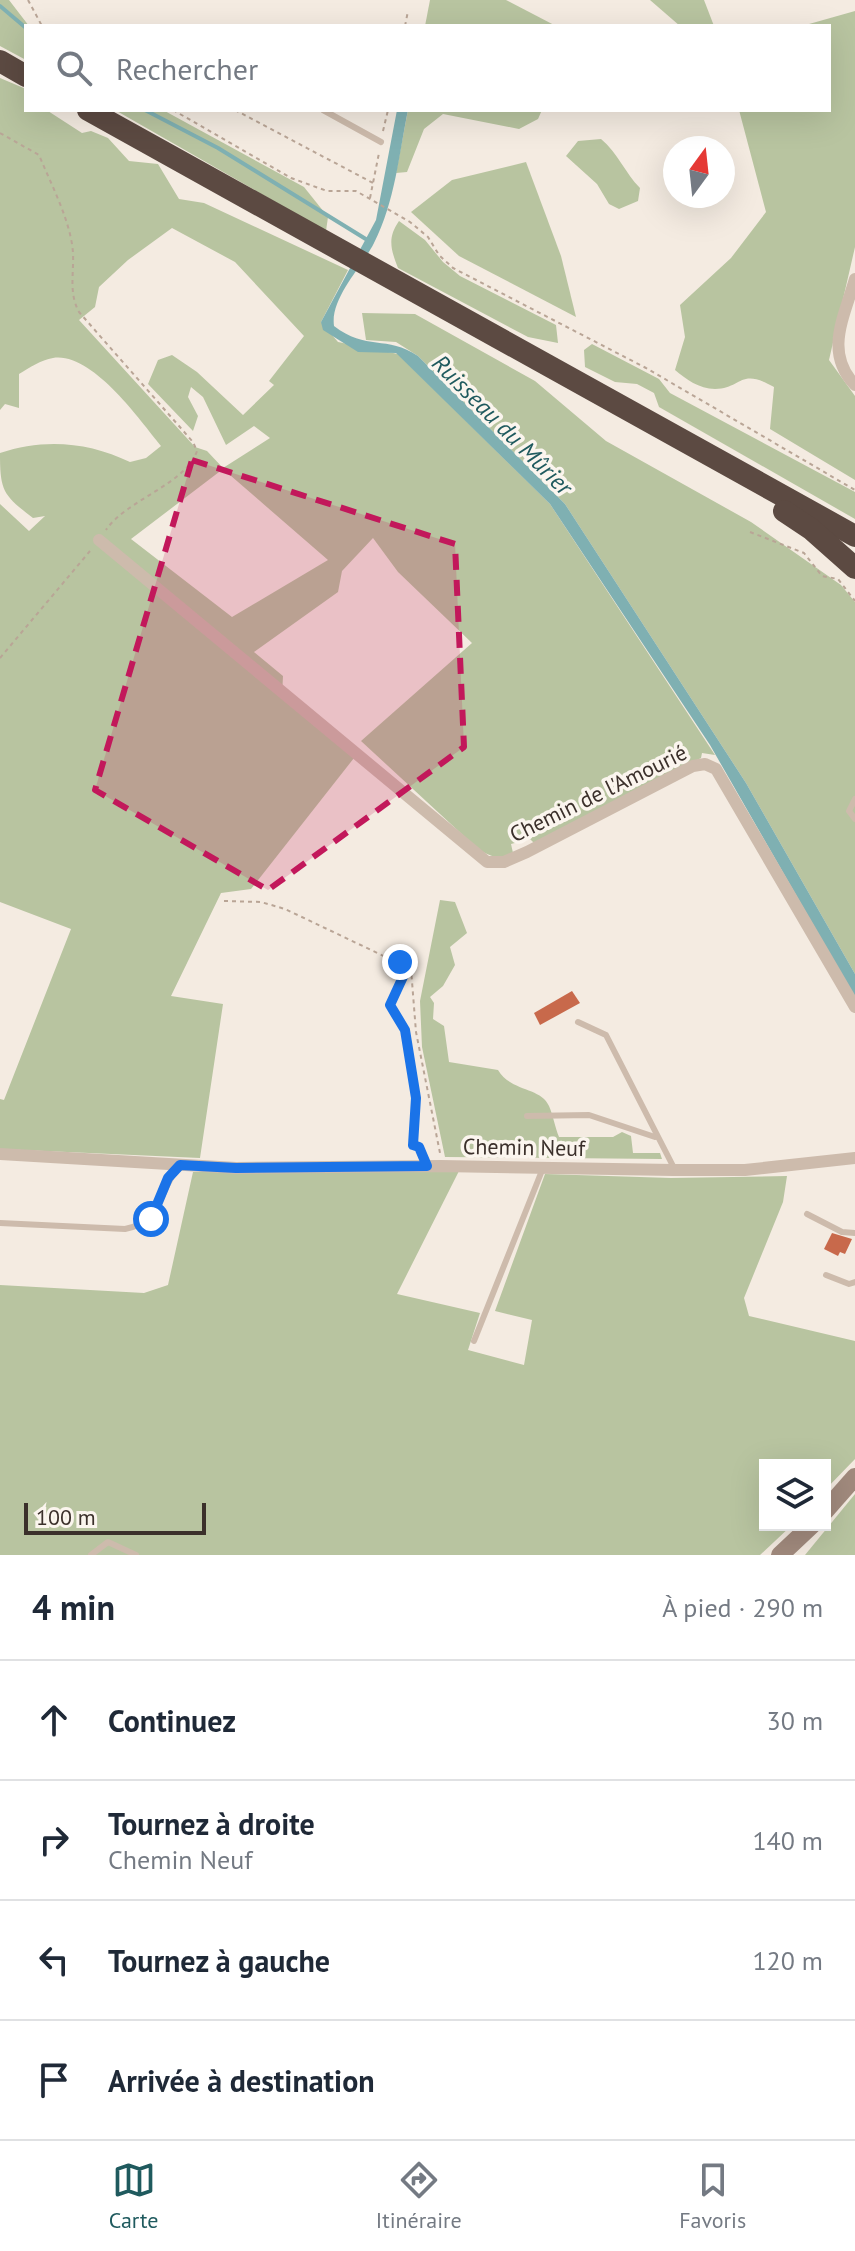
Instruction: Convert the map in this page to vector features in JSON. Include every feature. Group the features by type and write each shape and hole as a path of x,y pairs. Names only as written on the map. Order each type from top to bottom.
{"highway":[{"path":"0,61 24,75"},
{"path":"92,112 855,536"},
{"path":"643,419 811,529 855,568"},
{"path":"721,461 855,529"}],"main road":[{"path":"831,1504 855,1477"},
{"path":"780,1555 806,1531"}],"street":[{"path":"855,279 836,349 842,372 855,385"},
{"name":"Chemin de l'Amourié","path":"99,540 487,862 504,862 527,852 693,766 705,764 716,769 855,1007"},
{"name":"Chemin Neuf","path":"0,1154 236,1168 443,1166 745,1170 855,1158"}],"lane":[{"path":"327,112 381,142"},
{"path":"855,799 849,811 855,819"},
{"path":"578,1022 606,1035 675,1170"},
{"path":"527,1116 589,1115 656,1137"},
{"path":"0,1223 125,1229 138,1226 151,1219 168,1178 180,1165"},
{"path":"474,1341 543,1168"},
{"path":"807,1214 842,1232 855,1233"},
{"path":"826,1275 849,1284 855,1282"},
{"path":"91,1555 108,1542 136,1555"}],"path":[{"path":"28,0 41,24"},
{"path":"405,24 408,11"},
{"path":"176,112 291,178 327,191 356,191 395,213 428,237 453,268 646,368 855,490"},
{"path":"239,112 373,183"},
{"path":"370,199 388,112"},
{"path":"0,133 39,155 72,241 75,267 71,285 79,312 193,442 197,451 188,466 119,515 0,658"},
{"path":"750,532 804,553 822,576 838,579 855,601"},
{"path":"224,901 261,902 285,909 408,966 415,980 416,1032 443,1166"},
{"path":"408,966 390,1005 405,1030 416,1098 413,1145 419,1147 427,1166"}],"highlighted area":[{"path":"192,460 455,544 464,747 268,890 95,790"}],"green space":[{"path":"0,0 9,0 27,24 24,24 24,59 0,46"},
{"path":"430,0 506,0 552,24 425,24"},
{"path":"650,0 704,0 713,24 678,24"},
{"path":"855,11 855,247 829,360 855,396 855,480 770,429 774,387 763,381 747,379 724,388 709,389 693,383 675,370 685,337 680,305 731,258 766,212 740,112 831,112 831,24 809,24"},
{"path":"0,78 24,88 24,112 50,112 82,133 91,131 108,138 129,161 158,164 179,199 204,203 348,270 321,322 338,342 398,354 550,504 715,755 702,753 701,758 534,843 530,839 511,844 513,853 496,857 479,850 361,741 472,643 398,572 373,538 342,571 338,592 254,652 283,676 282,696 354,758 251,889 221,893 171,996 223,1004 200,1158 0,1149 0,1099 4,1100 71,929 0,902 0,504 29,531 45,516 33,518 9,497 1,476 0,453 33,445 66,444 99,450 130,462 146,458 161,446 99,376 68,359 49,359 19,374 19,408 5,404 0,410","holes":["172,228 235,262 304,336 269,381 274,385 243,415 197,372 172,355 158,360 148,384 193,431 198,416 188,397 191,387 203,397 226,445 254,426 270,438 223,468 207,451 195,447 79,320 95,307 99,287 128,260","223,469 328,560 232,617 131,539"]},
{"path":"118,112 167,112 304,187 328,217 326,231"},
{"path":"408,112 541,112 538,119 519,129 443,114 424,129 407,172 396,173"},
{"path":"601,139 640,188 638,201 619,209 609,204 597,184 566,156 578,141"},
{"path":"526,162 561,256 576,317 459,256 411,212 452,180"},
{"path":"399,221 425,240 443,262 460,276 556,325 558,343 528,337 398,268 391,244"},
{"path":"362,313 415,314 535,381 606,441 751,522 841,585 855,602 855,974 746,783 565,504 418,356 396,342 366,340"},
{"path":"592,344 659,379 670,393 855,492 855,519 659,407 654,393 637,384 615,382 585,367 584,350"},
{"path":"440,900 455,902 467,933 450,947 455,965 443,986 430,997 434,1003 433,1019 444,1026 449,1062 498,1070 510,1082 539,1095 549,1106 559,1137 613,1137 622,1132 631,1136 633,1153 660,1153 662,1159 445,1157 422,1047 420,1001"},
{"path":"459,1171 397,1294 480,1313 468,1350 524,1365 532,1320 495,1311 545,1174 671,1178 787,1176 783,1202 744,1298 749,1316 855,1341 855,1459 831,1484 831,1459 759,1459 759,1531 786,1531 760,1555 0,1555 0,1285 144,1293 168,1285 193,1172"},
{"path":"855,1494 855,1555 805,1555 825,1531 831,1531 831,1523"}],"water":[{"path":"397,112 408,112 387,211 374,243 342,294 334,315 334,326 356,338 396,346 418,356 565,504 746,783 855,974 855,998 710,745 550,504 396,353 358,352 323,330 321,322 376,220"}],"building":[{"path":"572,991 580,1003 540,1025 534,1013"},
{"path":"832,1233 852,1239 845,1254 840,1252 838,1256 824,1249"}],"waterway":[{"name":"Ruisseau du Mûrier","path":"0,6 24,26"},
{"name":"Ruisseau du Mûrier","path":"149,112 218,148 369,241"}],"route":[{"path":"151,1219 168,1178 180,1165 236,1168 427,1166 419,1147 413,1145 416,1098 405,1030 392,1014 390,1005 408,966 400,962"}]}
